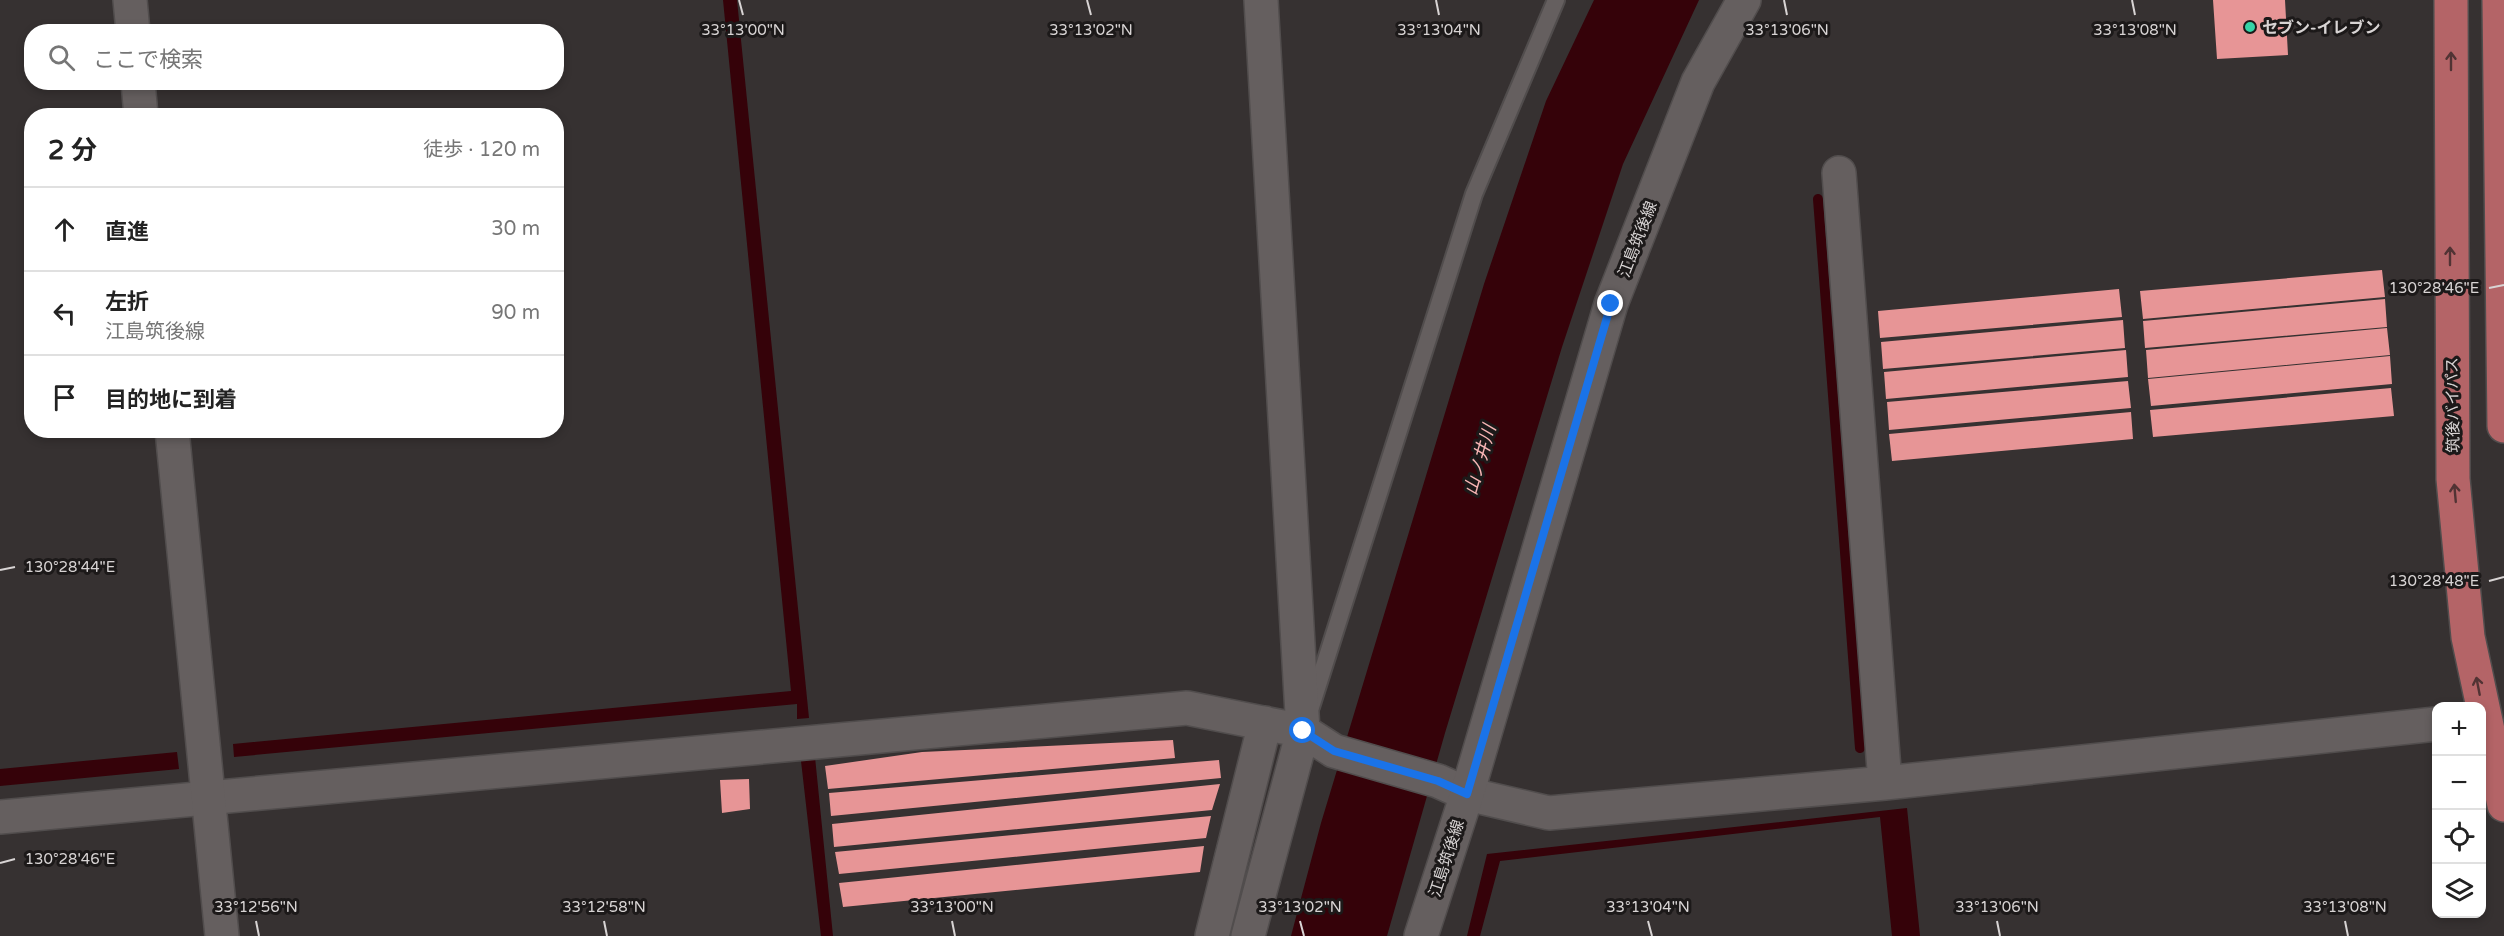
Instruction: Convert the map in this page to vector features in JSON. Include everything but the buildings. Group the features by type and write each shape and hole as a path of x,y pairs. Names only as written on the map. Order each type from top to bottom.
{"highway":[{"name":"筑後バイパス","path":"2451,0 2450,294 2453,479 2468,637 2480,702"},
{"path":"2499,0 2504,426"},
{"name":"筑後バイパス","path":"2486,730 2504,805"}],"street":[{"path":"130,0 132,24"},
{"path":"1248,936 1303,731 1261,0"},
{"name":"江島筑後線","path":"1423,933 1452,788 1611,304 1698,82 1743,0"},
{"path":"139,90 140,108"},
{"path":"1839,173 1885,783"},
{"path":"173,438 222,936"},
{"path":"0,817 1187,708 1303,731 1334,751 1452,788 1549,813 1885,783 2432,724"},
{"path":"1212,936 1265,723"}],"lane":[{"path":"1303,731 1474,195 1556,0"}],"water":[{"path":"723,0 737,0 809,718 797,719 797,704 234,757 233,744 791,691"},
{"name":"山ノ井川","path":"1594,0 1699,0 1623,164 1562,347 1445,733 1387,936 1291,936 1321,823 1484,284 1546,101"},
{"path":"177,752 179,769 0,786 0,769"},
{"path":"815,757 833,936 821,936 801,761"},
{"path":"1907,808 1920,936 1892,936 1880,817 1500,861 1480,936 1467,936 1487,854"}],"waterway":[{"path":"1818,199 1860,748"}],"place":[{"name":"セブン-イレブン","path":"2250,27"}],"route":[{"path":"1303,731 1334,751 1438,781 1467,794 1611,304"}]}
